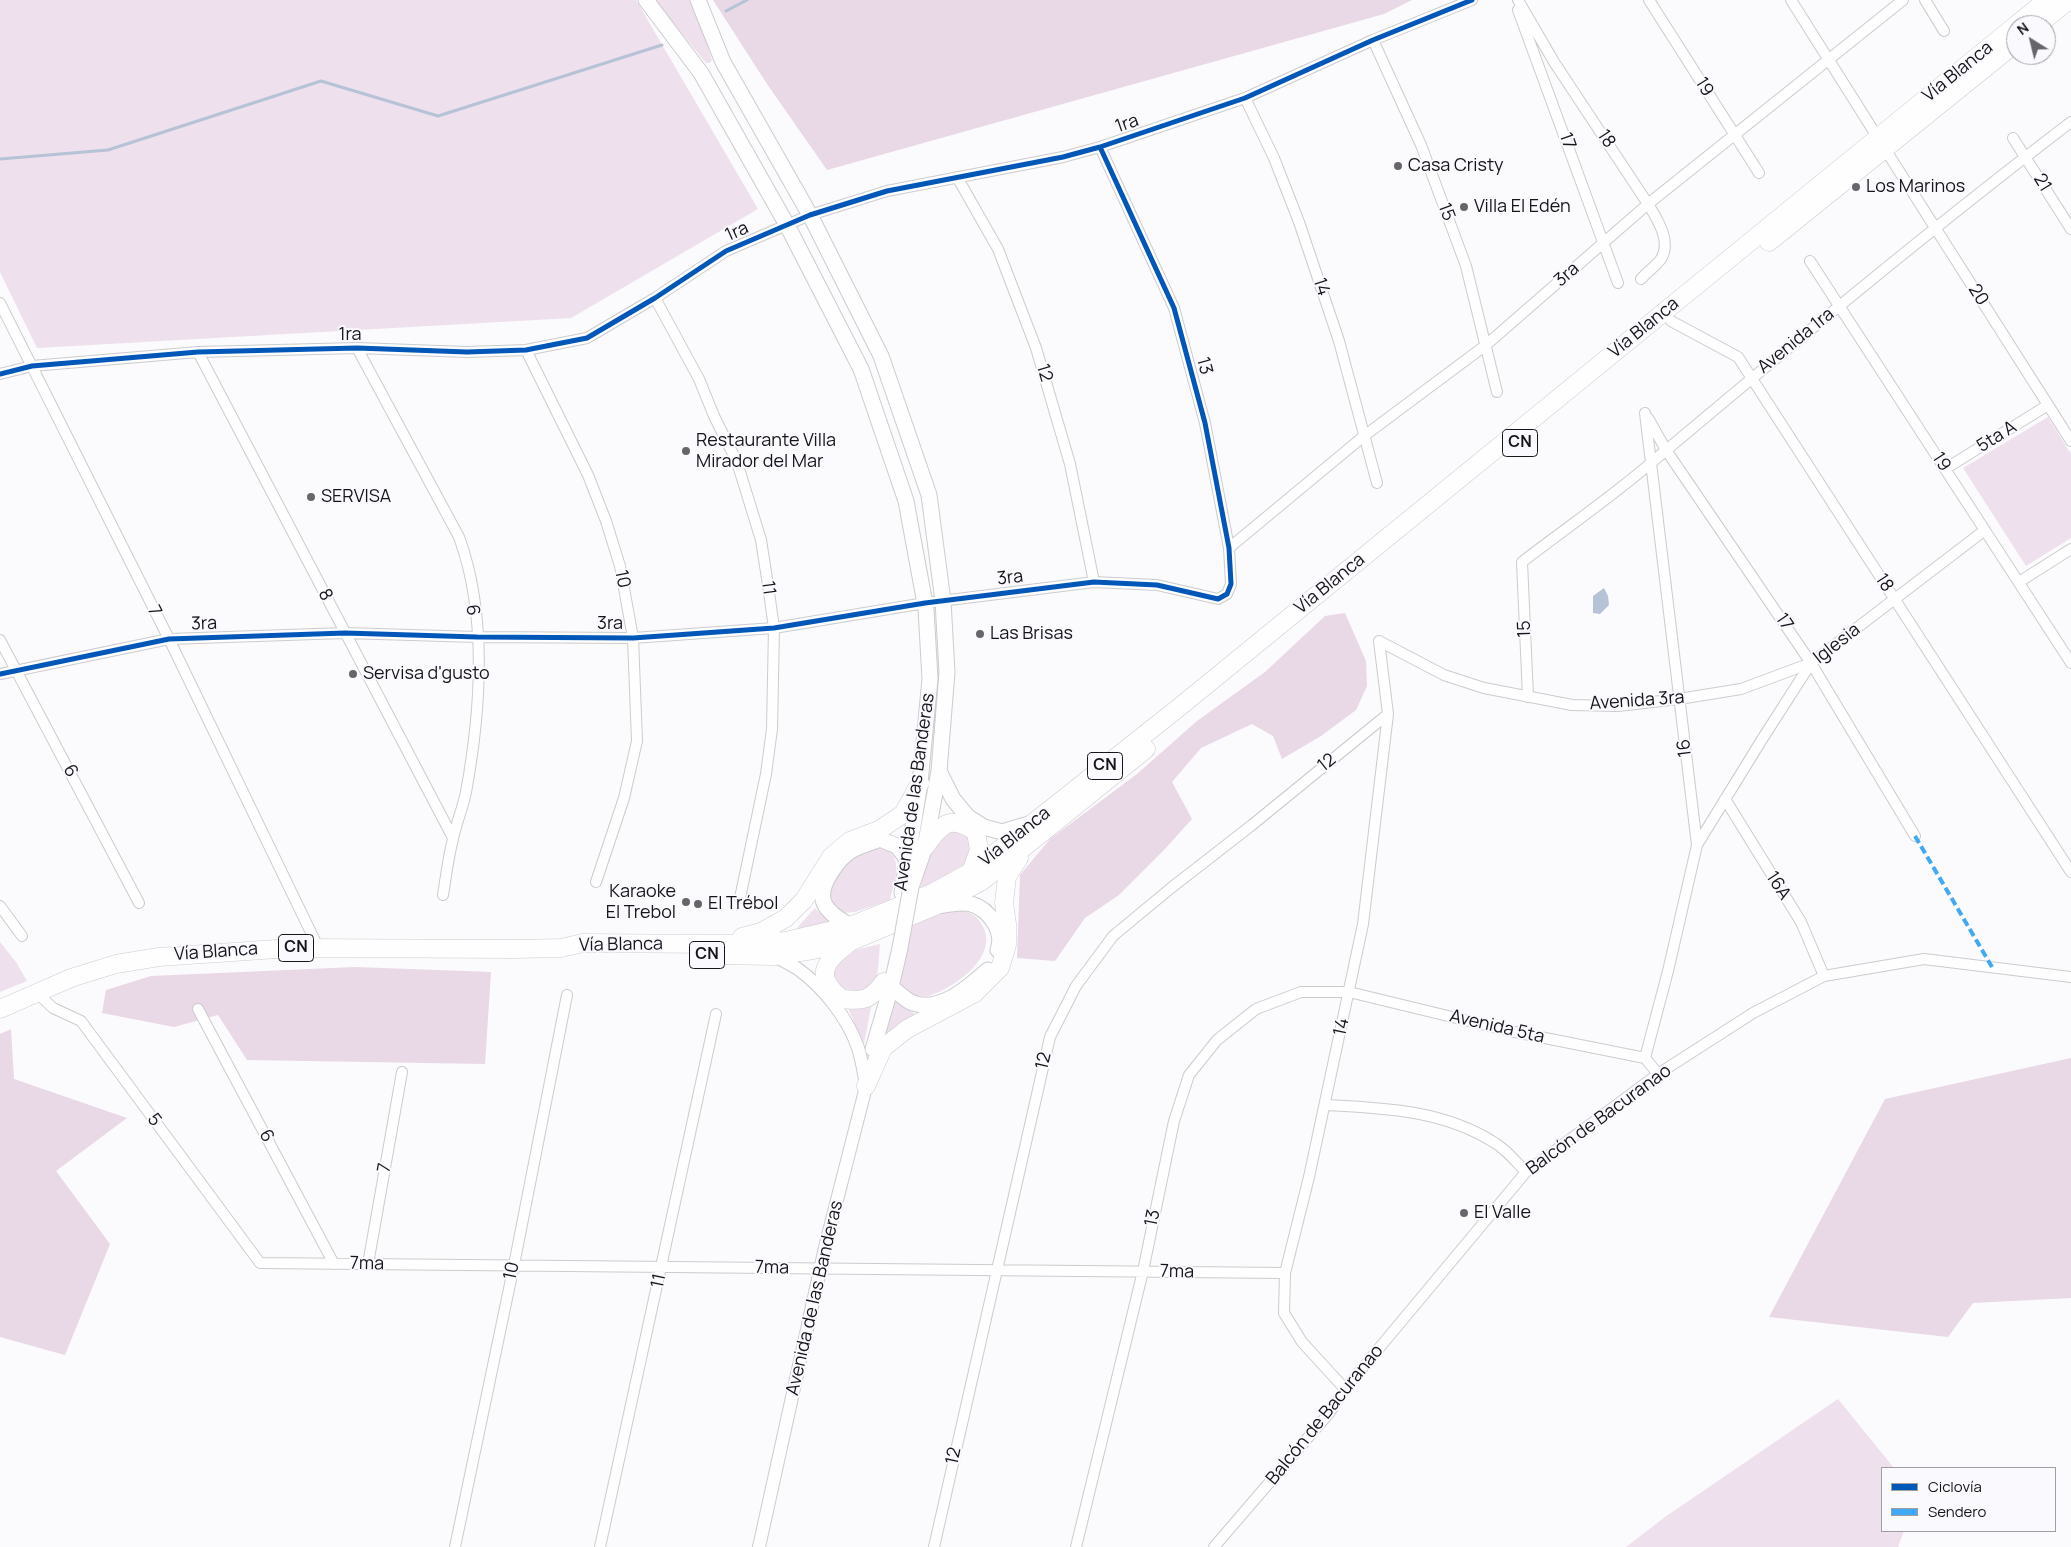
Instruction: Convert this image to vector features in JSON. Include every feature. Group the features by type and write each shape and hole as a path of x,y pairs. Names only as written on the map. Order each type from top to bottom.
{"highway":[{"name":"Vía Blanca","path":"2028,15 2047,0"},
{"path":"2050,15 2069,0"},
{"name":"Vía Blanca","path":"561,948 583,954 774,956 812,950 851,934 935,906 982,881 1671,321 1882,144 2006,34"},
{"name":"Vía Blanca","path":"0,1009 71,978 116,964 159,957 252,949 515,949 561,948 583,943 717,944 786,941 851,934 971,872 1882,144 2006,51"},
{"path":"717,944 761,932 786,918 804,900 831,857 850,841 879,830 903,814 920,783"},
{"path":"925,847 938,829 951,822 965,824 976,832 979,850 971,872"},
{"path":"866,1086 883,1048 907,1029 952,1007 975,993 1000,968 1007,945 1004,903 1007,877 1026,846"},
{"path":"851,934 827,964 826,983 841,999 859,1000 873,996 888,985"},
{"path":"0,998 36,992"}],"main road":[{"name":"Avenida de las Banderas","path":"646,0 702,74 787,225 861,369 906,501 925,603 930,679 920,783 906,859 907,890"},
{"name":"Avenida de las Banderas","path":"698,0 723,62 810,215 881,356 929,495 943,601 947,672 939,771 925,847 907,890 873,1049"},
{"path":"939,771 953,800 968,817 984,827 1002,832 1033,823"},
{"path":"851,934 824,902 824,887 834,867 853,849 880,840 897,846 906,859"},
{"path":"888,985 912,1003 927,1006 949,999 969,986 994,964 1000,946 998,929 986,913 970,904 935,906"}],"street":[{"name":"1ra","path":"0,374 32,366 198,352 357,348 467,352 526,350 587,338 655,298 726,251 810,215 887,191 1063,157 1100,147 1244,98 1373,40 1472,0"},
{"name":"18","path":"1516,0 1660,225 1664,238 1664,252 1660,260 1641,278"},
{"name":"17","path":"1516,0 1618,283"},
{"name":"19","path":"1649,0 1759,173"},
{"name":"20","path":"1791,0 2071,442"},
{"name":"3ra","path":"1228,548 1364,436 1486,345 1648,204 1903,0"},
{"path":"1925,0 1944,31"},
{"name":"15","path":"1373,40 1421,144 1466,266 1497,392"},
{"name":"14","path":"1244,98 1274,158 1299,222 1339,341 1378,483"},
{"name":"Avenida 1ra","path":"1522,562 1651,464 1752,377 1935,228 2071,122"},
{"name":"21","path":"2013,138 2071,229"},
{"name":"13","path":"1100,147 1174,308 1205,423 1228,548 1231,584 1227,594 1218,599"},
{"name":"12","path":"957,177 998,249 1036,348 1070,464 1094,582"},
{"name":"19","path":"1810,261 2071,663"},
{"name":"11","path":"655,298 698,380 737,462 761,540 774,628 772,729 766,774 740,898"},
{"name":"7","path":"0,303 169,640 318,948"},
{"name":"18","path":"1671,321 1738,357 2071,872"},
{"name":"9","path":"357,348 459,537 467,560 472,584 480,684 475,738 466,794 453,838 443,895"},
{"name":"10","path":"526,350 588,475 606,521 620,566 633,638 637,740 624,798 596,882"},
{"name":"8","path":"198,352 453,838"},
{"name":"5ta A","path":"1945,469 2048,405"},
{"name":"17","path":"1645,412 1666,450 1811,663 1915,836"},
{"name":"16","path":"1644,1058 1668,971 1697,845 1645,412"},
{"name":"Iglesia","path":"1697,845 1811,663 1985,530"},
{"path":"2018,582 2071,549"},
{"name":"15","path":"1522,562 1528,697"},
{"name":"3ra","path":"0,674 169,640 345,633 477,637 633,638 774,628 925,603 1094,582 1157,585 1218,599"},
{"name":"6","path":"0,640 139,903"},
{"name":"14","path":"1345,1389 1302,1342 1284,1313 1284,1273 1309,1177 1363,924 1388,714 1379,641"},
{"name":"Avenida 3ra","path":"1379,641 1444,675 1484,688 1572,705 1618,706 1741,689 1811,663"},
{"name":"12","path":"934,1547 995,1270 1050,1037 1076,986 1113,936 1388,714"},
{"name":"16A","path":"1725,799 1801,922 1824,976"},
{"path":"0,906 22,936"},
{"path":"774,956 798,969 837,1008 850,1027 858,1048 866,1086"},
{"name":"Balcón de Bacuranao","path":"1214,1547 1330,1412 1345,1389 1526,1172 1658,1074 1753,1013 1824,976 1924,959 2071,977"},
{"name":"5","path":"36,992 53,1008 81,1021 260,1263"},
{"name":"13","path":"1076,1547 1143,1271 1174,1121 1190,1075 1217,1040 1256,1009 1301,992 1349,992"},
{"name":"Avenida 5ta","path":"1349,992 1510,1031 1644,1058"},
{"name":"10","path":"455,1547 514,1265 567,995"},
{"name":"6","path":"198,1009 334,1264"},
{"name":"11","path":"600,1547 716,1014"},
{"name":"Avenida de las Banderas","path":"759,1547 820,1268 866,1086 873,1049"},
{"path":"1644,1058 1658,1074"},
{"name":"7","path":"368,1264 402,1072"},
{"path":"1325,1105 1392,1109 1446,1119 1496,1143 1526,1172"},
{"name":"7ma","path":"260,1263 1284,1273"}],"shaded area":[{"path":"0,0 636,0 758,209 571,318 37,348 0,272"},
{"path":"655,0 693,0 712,60 710,63 706,63"},
{"path":"713,0 1412,0 1384,14 827,170 767,84"},
{"path":"2048,417 2071,454 2071,538 2026,566 1963,468"},
{"path":"1345,613 1366,661 1367,686 1356,710 1321,736 1282,759 1273,736 1252,724 1201,748 1172,782 1192,819 1119,895 1085,918 1055,961 1017,958 1020,875 1050,839 1137,774 1197,721 1265,672 1325,616"},
{"path":"950,829 970,837 974,846 967,863 920,888 932,846"},
{"path":"884,845 894,857 896,864 896,877 890,900 855,912 839,913 830,904 830,891 837,871 852,859"},
{"path":"815,908 831,923 795,930"},
{"path":"951,910 964,911 971,914 981,923 986,934 986,944 982,955 968,973 939,992 926,996 908,992 900,987 910,926"},
{"path":"0,942 16,962 27,981 0,992"},
{"path":"880,944 877,979 859,995 846,995 831,980 837,958 851,951"},
{"path":"355,967 491,972 485,1064 247,1060 218,1015 174,1027 102,1013 106,990 151,976"},
{"path":"893,1000 915,1014 883,1037"},
{"path":"872,1002 864,1044 848,1008"},
{"path":"11,1029 14,1079 127,1118 56,1171 110,1244 65,1355 0,1337 0,1034"},
{"path":"2071,1058 2071,1298 1973,1303 1948,1337 1769,1317 1885,1099"},
{"path":"1838,1399 1893,1467 1881,1467 1881,1532 1904,1532 1898,1547 1626,1547 1665,1517"}],"water":[{"path":"1604,588 1608,596 1609,605 1600,614 1593,613 1593,596"}],"waterway":[{"path":"726,11 747,0"},
{"path":"0,159 108,150 321,81 438,116 662,45"}],"marked path":[{"path":"1915,836 1992,967"}],"cycle path":[{"path":"0,374 32,366 198,352 357,348 467,352 526,350 587,338 655,298 726,251 810,215 887,191 1063,157 1100,147 1245,98 1373,40 1472,0"},
{"path":"0,674 169,639 345,633 477,637 633,638 774,628 925,603 1094,582 1157,585 1218,599 1227,594 1231,584 1229,548 1205,423 1174,308 1100,147"}],"place":[{"name":"Casa Cristy","path":"1398,166"},
{"name":"Los Marinos","path":"1856,187"},
{"name":"Villa El Edén","path":"1464,207"},
{"name":"Restaurante Villa Mirador del Mar","path":"686,451"},
{"name":"SERVISA","path":"311,497"},
{"name":"Las Brisas","path":"980,634"},
{"name":"Servisa d'gusto","path":"353,674"},
{"name":"Karaoke El Trebol","path":"686,902"},
{"name":"El Trébol","path":"698,904"},
{"name":"El Valle","path":"1464,1213"}]}
